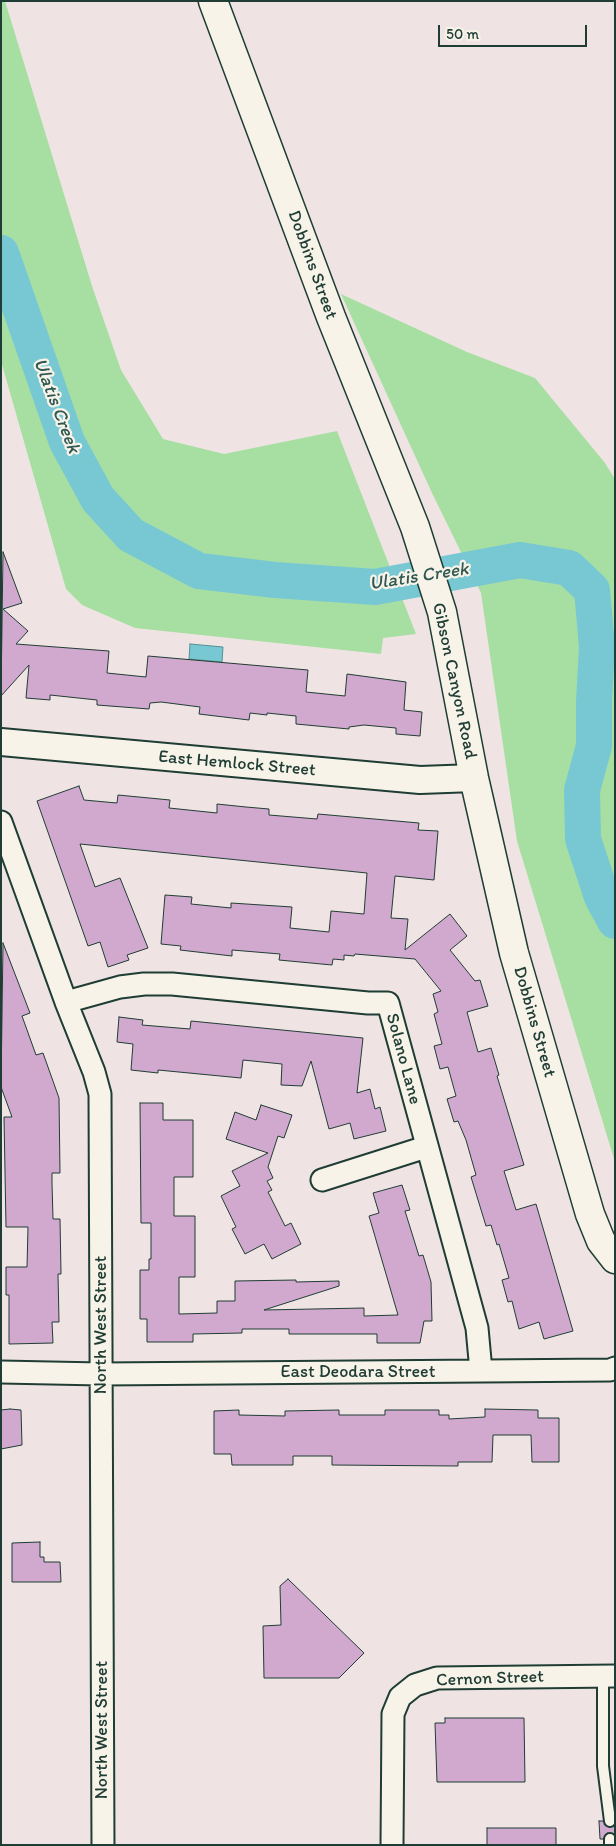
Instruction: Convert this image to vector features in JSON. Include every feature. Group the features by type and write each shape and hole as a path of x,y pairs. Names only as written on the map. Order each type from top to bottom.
{"main road":[{"name":"Dobbins Street","path":"214,1 331,317 414,527"},
{"name":"Gibson Canyon Road","path":"414,527 442,612 474,778"},
{"name":"Dobbins Street","path":"474,778 514,953 590,1214 601,1241 615,1259"}],"street":[{"name":"East Hemlock Street","path":"1,742 420,780 474,778"},
{"name":"North West Street","path":"1,822 66,1002 94,1072 100,1094 103,1845"},
{"name":"Solano Lane","path":"66,1002 120,987 163,984 388,1003 477,1328 481,1371"},
{"path":"322,1180 426,1147"},
{"name":"East Deodara Street","path":"1,1372 101,1374 610,1370 615,1368"},
{"name":"Cernon Street","path":"392,1845 393,1714 400,1697 415,1685 437,1678 609,1677"}],"lane":[{"path":"609,1677 604,1766 610,1821"}],"green space":[{"path":"1,1 5,1 92,286 121,370 163,439 224,454 337,431 416,634 383,638 381,654 135,628 82,605 66,589 1,361"},
{"path":"341,294 467,352 535,378 605,463 615,479 615,1162 517,841 481,593 432,493"}],"water":[{"path":"190,644 223,647 222,662 189,659"}],"building":[{"path":"3,552 22,603 3,609 28,631 16,644 109,651 107,673 146,677 148,656 308,670 306,692 345,696 347,674 406,682 404,710 422,712 420,736 396,734 396,728 364,725 349,727 349,729 296,724 296,716 267,713 267,715 250,713 249,720 199,714 200,707 161,702 150,703 149,709 97,705 97,700 50,695 50,700 26,698 29,665 1,696"},
{"path":"79,786 84,800 117,803 118,795 170,800 169,808 217,813 217,804 269,809 269,815 317,819 318,814 419,823 418,830 438,831 434,880 395,876 391,918 408,919 405,950 450,914 467,936 450,950 475,981 480,980 488,1006 467,1012 478,1052 491,1048 499,1075 497,1076 524,1165 504,1171 516,1210 536,1204 573,1331 544,1339 539,1322 519,1329 512,1301 508,1302 502,1280 509,1278 499,1244 497,1245 491,1225 486,1226 471,1177 476,1175 466,1140 458,1121 454,1122 447,1099 456,1096 448,1067 440,1069 434,1046 442,1044 434,1014 438,1012 433,994 441,991 415,959 355,954 354,956 344,955 344,960 333,959 332,965 279,960 280,954 232,950 232,956 180,950 181,946 161,944 165,895 192,897 191,904 231,908 231,903 292,907 290,928 329,932 331,911 364,914 367,873 80,844 95,887 120,878 148,948 127,955 129,960 108,967 100,942 88,946 37,801"},
{"path":"3,943 30,1013 22,1016 36,1055 43,1053 59,1098 60,1173 52,1173 52,1183 53,1219 60,1219 61,1274 58,1274 59,1322 52,1322 53,1343 9,1344 9,1295 6,1295 6,1267 27,1267 28,1227 6,1227 4,1117 12,1117 1,1087"},
{"path":"119,1017 143,1020 142,1025 190,1029 191,1021 363,1038 357,1093 370,1089 375,1109 380,1107 386,1131 354,1139 350,1123 329,1129 311,1061 302,1086 281,1085 282,1064 243,1060 241,1078 158,1070 158,1073 131,1070 133,1044 117,1042"},
{"path":"140,1103 163,1103 163,1120 193,1120 193,1177 174,1177 174,1216 195,1216 195,1277 179,1277 179,1314 217,1313 217,1301 235,1301 235,1281 296,1280 296,1282 339,1281 339,1286 264,1310 364,1308 364,1316 398,1315 369,1216 379,1213 373,1193 402,1185 410,1210 405,1211 419,1256 423,1255 431,1282 432,1321 424,1321 420,1343 377,1343 377,1334 289,1334 289,1329 242,1329 242,1333 193,1334 193,1342 147,1342 147,1319 140,1319 140,1270 149,1270 149,1259 151,1259 151,1223 141,1223"},
{"path":"261,1105 292,1115 284,1138 278,1136 268,1167 273,1178 267,1181 272,1190 268,1192 285,1226 291,1223 301,1244 272,1259 264,1244 245,1254 232,1229 236,1227 221,1196 240,1186 232,1171 268,1153 226,1139 235,1112 256,1120"},
{"path":"485,1409 538,1410 538,1418 559,1418 559,1462 532,1462 531,1435 493,1435 492,1462 458,1462 458,1466 332,1465 332,1456 293,1456 293,1465 232,1465 231,1454 214,1454 214,1411 239,1410 239,1415 285,1416 285,1411 339,1410 339,1415 385,1415 385,1410 439,1410 439,1415 449,1415 449,1419 485,1417"},
{"path":"1,1410 21,1410 22,1445 1,1449"},
{"path":"40,1542 40,1557 44,1557 44,1562 60,1562 61,1582 12,1582 12,1543"},
{"path":"288,1579 364,1653 339,1678 264,1678 263,1626 281,1625 280,1586"},
{"path":"445,1718 524,1718 525,1782 437,1782 435,1723 445,1723"},
{"path":"599,1821 603,1821 608,1827 615,1826 615,1834 607,1833 603,1839 600,1839"},
{"path":"487,1828 556,1828 556,1845 487,1845"}],"waterway":[{"name":"Ulatis Creek","path":"1,253 67,442 98,499 131,535 199,571 275,580 375,587 520,560 569,568 592,590 597,647 594,746 582,790 583,839 602,897 615,921"}]}
